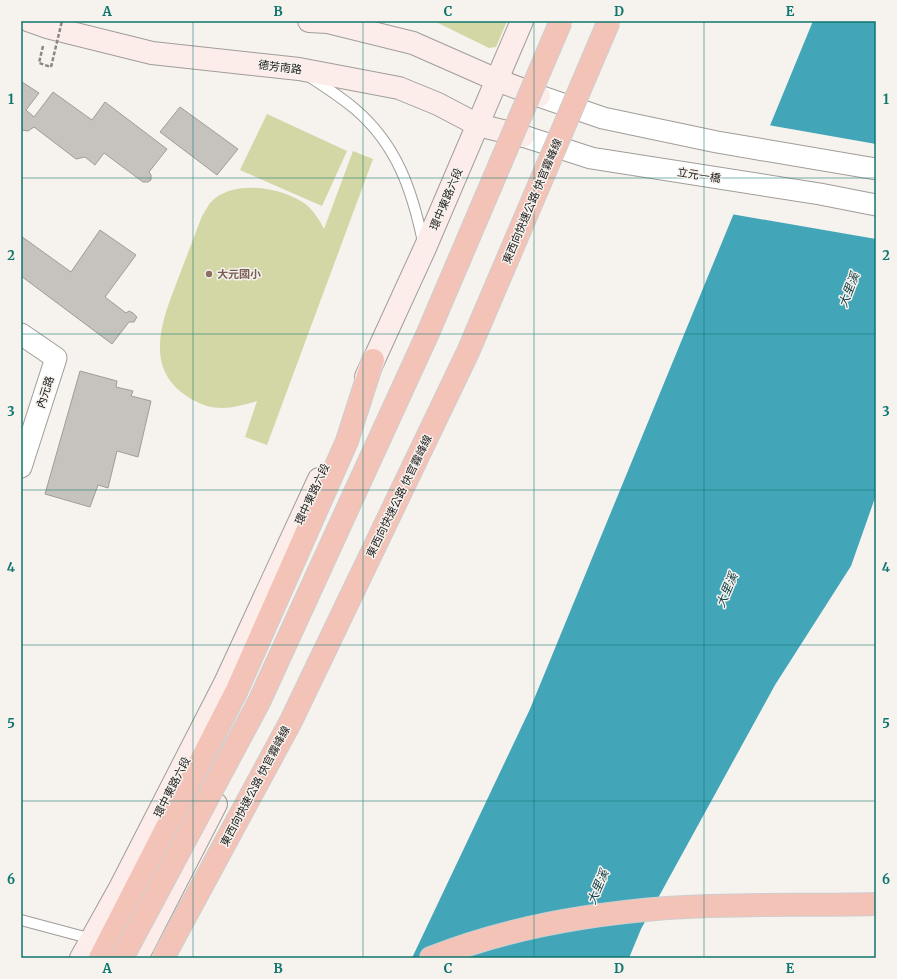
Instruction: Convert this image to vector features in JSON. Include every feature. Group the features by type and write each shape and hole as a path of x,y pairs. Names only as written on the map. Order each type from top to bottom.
{"highway":[{"path":"122,958 259,702 428,333 561,21"},
{"name":"東西向快速公路 快官霧峰線","path":"163,958 291,721 468,352 609,21"},
{"path":"96,949 237,690 347,441 374,360"},
{"path":"431,958 510,933 564,921 612,914 700,907 876,904"}],"street":[{"name":"德芳南路","path":"30,21 47,27 152,53 299,69 399,88 438,104 478,125 523,136"},
{"path":"323,21 413,43 497,80 603,118 717,142 876,169"},
{"name":"環中東路六段","path":"374,360 478,125 522,21"},
{"path":"137,958 268,704 523,136 571,21"},
{"name":"立元一橋","path":"523,136 591,158 813,193 876,205"},
{"name":"內元路","path":"21,334 56,358 21,467"},
{"path":"81,958 96,949"}],"lane":[{"path":"299,69 355,109 370,124 400,165 414,202 424,248"},
{"path":"21,920 96,949"}],"path":[{"path":"39,63 50,67 62,21"}],"green space":[{"path":"434,21 507,21 496,47 489,48"},
{"path":"267,114 347,151 322,206 240,170"},
{"path":"353,151 373,159 267,445 245,437 257,401 239,406 222,408 206,406 188,397 174,385 165,372 161,357 160,342 162,326 172,294 202,216 210,203 220,195 231,190 259,188 273,190 298,199 308,206 313,211 324,229"}],"water":[{"name":"大里溪","path":"813,21 876,21 876,495 851,566 775,685 641,929 629,958 412,958 530,709"}],"pier":[{"path":"768,125 876,144 876,239 731,214"}],"building":[{"path":"22,82 39,93 26,110 34,117 53,92 92,120 105,102 167,149 149,172 151,175 151,180 148,182 143,182 104,153 95,165 85,157 76,159 34,127 28,131 21,130"},
{"path":"180,107 238,149 217,175 160,132"},
{"path":"100,230 136,255 105,297 126,313 129,311 137,317 134,322 129,322 112,344 21,276 21,236 71,272"},
{"path":"80,371 117,381 116,387 133,391 131,396 151,401 138,457 117,451 108,488 98,485 90,507 45,494"}],"place":[{"name":"大元國小","path":"209,274"}]}
